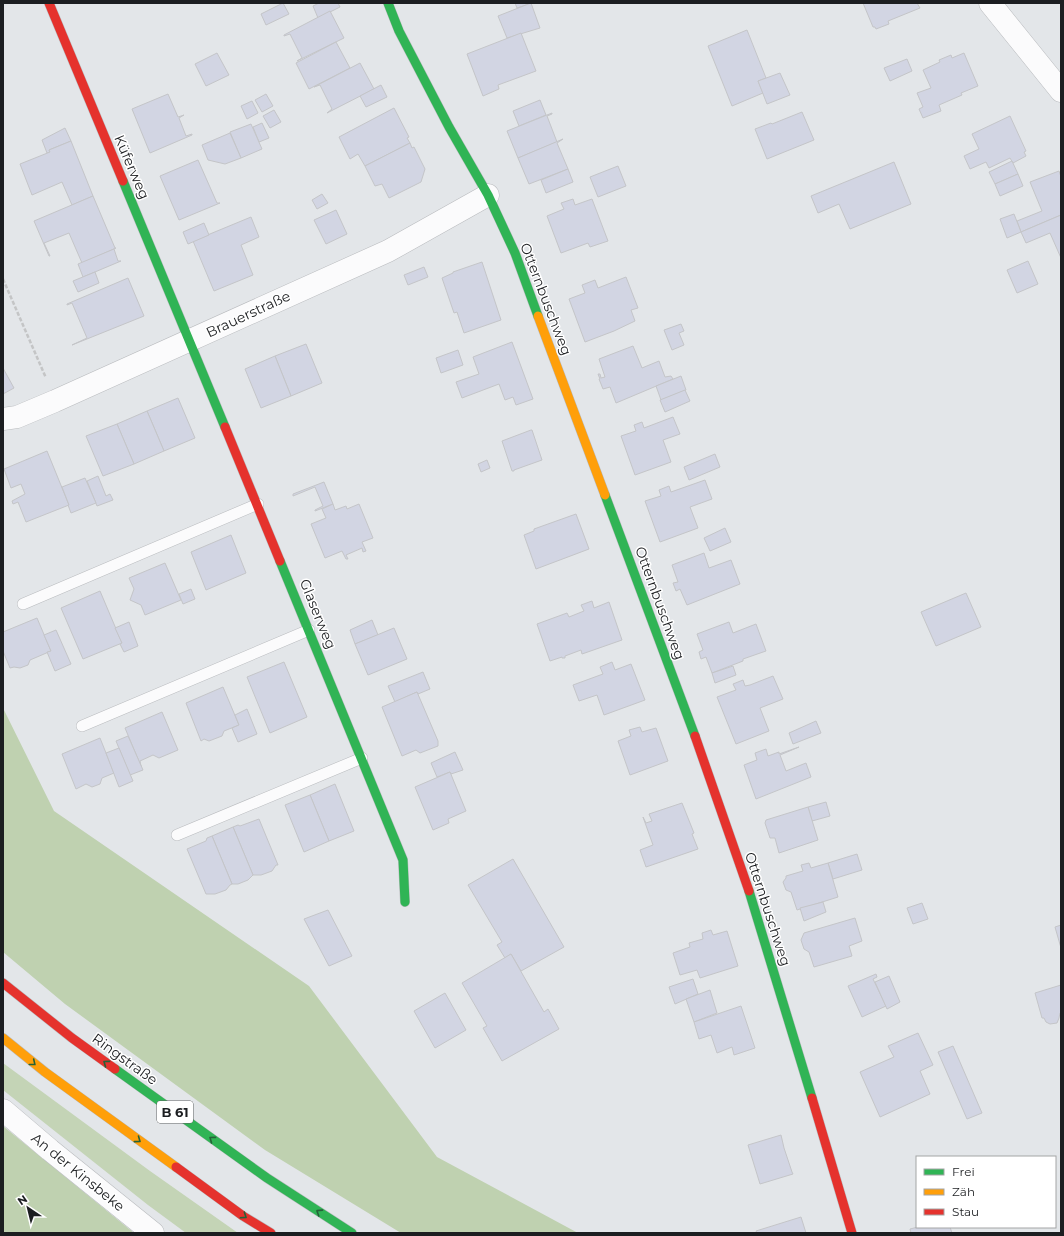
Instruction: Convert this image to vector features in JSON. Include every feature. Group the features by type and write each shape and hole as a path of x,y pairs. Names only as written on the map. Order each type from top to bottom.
{"main road":[{"name":"Küferweg","path":"49,3 190,341"},
{"name":"Otternbuschweg","path":"388,3 399,31 449,127 488,195 515,253 708,774 754,906 852,1233"},
{"name":"Glaserweg","path":"190,341 403,860 405,902"},
{"name":"Ringstraße","path":"3,983 72,1038 267,1178 352,1233"},
{"path":"3,1038 45,1072 243,1216 271,1233"}],"street":[{"path":"990,3 1061,91"},
{"name":"Brauerstraße","path":"3,419 17,417 55,401 388,251 488,195"},
{"name":"An der Kinsbeke","path":"3,1110 153,1233"}],"lane":[{"path":"23,604 258,504"},
{"path":"82,726 309,630"},
{"path":"177,835 362,758"}],"path":[{"path":"3,279 55,401"}],"green space":[{"path":"3,708 54,811 309,986 437,1157 578,1233 401,1233 265,1150 65,1004 3,952"},
{"path":"3,1063 150,1171 238,1233 186,1233 148,1205 3,1090"},
{"path":"3,1126 134,1233 3,1233"}],"building":[{"path":"283,3 289,14 266,25 261,14"},
{"path":"319,3 338,3 340,7 318,18 313,6"},
{"path":"515,3 529,3 529,4 517,8"},
{"path":"531,3 540,28 507,38 498,16"},
{"path":"863,3 917,3 920,8 888,21 889,24 876,29 873,27"},
{"path":"330,11 344,38 297,61 302,58 290,34 284,35"},
{"path":"747,30 766,78 758,81 763,93 732,106 708,46"},
{"path":"521,33 536,71 498,85 499,89 483,96 467,54"},
{"path":"336,42 350,68 309,89 296,63"},
{"path":"217,53 229,75 206,86 195,64"},
{"path":"964,53 978,86 939,105 941,111 923,118 919,109 923,107 917,93 931,88 923,70 940,62 939,60 951,55 952,58"},
{"path":"907,59 912,71 890,81 884,68"},
{"path":"360,63 374,89 327,113 332,109 320,85 314,87"},
{"path":"780,73 790,95 767,104 758,81"},
{"path":"381,85 387,97 366,107 360,96"},
{"path":"168,94 178,117 184,115 179,118 186,136 192,135 150,153 132,109"},
{"path":"266,94 273,106 262,112 255,100"},
{"path":"540,100 546,115 519,126 513,111"},
{"path":"252,101 258,113 247,119 241,106"},
{"path":"394,108 409,137 407,138 410,143 365,166 358,154 350,159 339,137"},
{"path":"274,110 281,122 270,128 263,116"},
{"path":"802,112 814,140 767,159 755,129"},
{"path":"552,113 547,116 557,142 518,158 507,131"},
{"path":"1010,116 1026,151 1024,152 1026,156 1013,163 1010,158 989,168 986,162 970,169 964,156 979,149 972,134"},
{"path":"262,123 269,138 259,142 253,127"},
{"path":"251,124 262,149 241,158 230,132"},
{"path":"65,128 71,141 49,150 50,152 47,153 42,140"},
{"path":"230,133 241,158 225,164 208,160 202,145"},
{"path":"563,139 557,143 568,169 529,184 518,158"},
{"path":"71,141 93,196 72,205 62,182 32,195 20,164 50,152 49,150"},
{"path":"410,143 412,148 414,147 425,169 421,182 389,198 382,184 375,186 365,166"},
{"path":"198,160 217,203 220,203 179,220 160,176"},
{"path":"1012,161 1018,174 995,184 989,172"},
{"path":"894,162 911,204 850,229 839,204 818,213 811,196"},
{"path":"618,166 626,186 598,197 590,177"},
{"path":"568,169 573,182 546,193 541,180"},
{"path":"1059,171 1061,177 1061,215 1021,232 1017,221 1042,211 1030,182"},
{"path":"1018,174 1023,186 1000,196 995,184"},
{"path":"322,194 328,203 317,209 312,200"},
{"path":"93,196 116,248 82,263 69,233 44,243 49,256 34,221"},
{"path":"573,199 575,205 592,199 608,241 590,247 588,243 561,253 547,216 564,209 561,203"},
{"path":"336,210 347,234 326,244 314,220"},
{"path":"1014,214 1021,232 1007,238 1000,219"},
{"path":"1061,215 1061,258 1050,233 1026,243 1021,232"},
{"path":"251,217 259,237 241,245 253,275 214,291 193,241"},
{"path":"204,223 209,235 188,244 183,232"},
{"path":"114,249 118,261 121,261 83,277 78,264"},
{"path":"1028,261 1038,284 1017,293 1007,270"},
{"path":"482,262 501,320 464,333 457,312 454,313 442,278 453,272"},
{"path":"424,267 428,277 408,285 404,275"},
{"path":"95,272 99,283 78,292 73,281"},
{"path":"626,277 638,308 631,310 635,321 585,342 569,299 585,293 582,285 595,280 598,288"},
{"path":"128,278 144,316 72,345 87,338 72,303 67,304"},
{"path":"681,324 684,331 679,333 684,345 672,350 664,330"},
{"path":"512,342 533,399 516,405 513,397 505,400 499,384 462,398 456,382 479,374 473,357"},
{"path":"306,344 322,383 291,396 275,356"},
{"path":"633,346 642,368 659,361 665,377 671,376 673,379 616,403 610,387 603,389 599,379 598,374 600,374 601,378 605,377 599,359"},
{"path":"458,350 463,365 441,373 436,358"},
{"path":"275,356 291,396 261,408 245,369"},
{"path":"3,368 14,388 3,394"},
{"path":"681,376 686,390 661,400 656,386"},
{"path":"685,390 690,401 665,412 660,400"},
{"path":"178,398 195,438 164,451 147,411"},
{"path":"147,411 164,451 134,464 117,424"},
{"path":"673,417 680,434 663,440 671,462 635,475 621,436 636,431 634,425 642,422 644,428"},
{"path":"117,424 134,464 103,476 86,436"},
{"path":"531,430 542,460 512,471 502,441"},
{"path":"47,451 69,505 26,522 18,502 13,504 12,501 25,494 21,484 11,488 4,469"},
{"path":"715,454 720,467 689,480 684,467"},
{"path":"487,460 490,468 481,472 478,464"},
{"path":"98,476 106,496 110,494 113,500 97,506 87,481"},
{"path":"85,478 96,503 71,513 62,487"},
{"path":"705,480 712,499 690,507 698,528 660,542 645,501 661,496 659,490 669,486 671,492"},
{"path":"324,482 333,504 315,511 323,506 315,487 293,496 293,494"},
{"path":"333,504 335,510 346,506 347,509 359,504 373,538 362,542 366,551 363,552 362,548 346,555 348,559 346,559 342,551 325,558 311,524 326,518 322,509"},
{"path":"576,514 589,549 536,569 524,535 534,531 534,529"},
{"path":"725,528 731,542 710,551 704,538"},
{"path":"231,535 246,573 206,590 191,552"},
{"path":"704,553 709,568 731,560 740,584 687,605 680,589 676,591 673,583 678,582 672,565"},
{"path":"165,563 181,600 145,615 141,605 130,600 134,589 129,578"},
{"path":"191,589 195,599 183,604 179,594"},
{"path":"100,591 122,643 83,659 61,608"},
{"path":"966,593 981,627 936,646 921,612"},
{"path":"592,601 594,608 609,602 622,640 582,654 581,650 565,656 565,658 562,657 550,661 537,624 567,613 569,617 584,611 581,605"},
{"path":"37,618 51,651 30,660 28,665 20,668 10,668 3,651 3,632"},
{"path":"372,620 378,635 355,644 350,630"},
{"path":"129,622 138,646 124,652 120,644 122,643 115,628"},
{"path":"729,622 733,633 756,624 766,651 743,659 743,661 712,673 706,657 701,659 699,652 703,650 697,634"},
{"path":"394,628 407,659 368,675 355,644"},
{"path":"56,630 71,664 55,671 47,652 51,651 44,635"},
{"path":"284,662 307,717 270,733 247,677"},
{"path":"612,662 615,670 631,664 645,700 604,715 597,695 579,701 573,685 603,674 600,667"},
{"path":"733,666 736,675 715,683 712,673"},
{"path":"423,672 430,689 418,694 417,692 395,702 388,686"},
{"path":"773,676 783,699 760,708 769,731 736,744 717,697 736,690 733,684 743,680 745,686"},
{"path":"223,687 239,725 224,731 222,736 209,741 204,739 201,741 186,703"},
{"path":"417,692 438,741 438,746 420,753 416,750 402,756 382,707"},
{"path":"247,709 257,734 238,742 232,728 239,725 235,715"},
{"path":"162,712 178,750 159,758 153,755 140,761 141,766 125,728"},
{"path":"816,721 821,733 793,744 789,733"},
{"path":"640,727 642,732 656,728 668,761 630,775 618,741 631,736 629,730"},
{"path":"128,736 143,770 130,775 116,741"},
{"path":"100,738 114,773 102,778 100,784 92,787 86,784 76,789 62,754"},
{"path":"799,747 780,755 786,771 806,763 811,777 756,799 744,765 757,760 755,753 766,749 768,756"},
{"path":"119,748 133,781 119,787 106,753"},
{"path":"455,752 463,770 451,774 450,772 437,777 431,763"},
{"path":"450,772 466,811 448,819 449,823 433,830 415,787"},
{"path":"335,784 354,831 329,841 310,795"},
{"path":"310,795 329,841 304,852 285,805"},
{"path":"826,802 830,816 812,821 808,807"},
{"path":"682,803 694,833 692,834 698,849 646,867 640,850 653,845 643,817 646,823 652,821 649,814"},
{"path":"808,807 818,840 779,853 775,838 770,838 765,823 766,820"},
{"path":"259,819 278,865 276,865 272,871 261,875 253,875 233,827"},
{"path":"233,827 253,875 248,880 238,884 232,884 212,836"},
{"path":"212,836 232,884 226,890 215,894 206,894 187,849 206,841 207,838"},
{"path":"857,854 862,870 833,879 828,863"},
{"path":"513,859 564,947 521,971 511,954 505,958 497,945 502,942 468,885"},
{"path":"809,863 811,868 828,863 838,897 797,910 791,892 786,890 783,882 786,876 803,871 801,865"},
{"path":"823,902 826,912 804,921 800,908"},
{"path":"922,903 928,919 913,924 907,908"},
{"path":"328,910 352,956 329,966 304,919"},
{"path":"855,918 862,941 849,946 852,956 814,967 809,952 804,949 801,940 804,933"},
{"path":"1061,925 1061,948 1055,927"},
{"path":"711,930 713,935 727,931 738,966 700,978 697,970 680,975 673,953 690,947 689,943 703,939 702,933"},
{"path":"511,954 544,1012 548,1009 559,1029 502,1061 483,1028 487,1026 462,983"},
{"path":"876,974 877,977 873,979 886,1006 862,1017 848,986"},
{"path":"889,976 900,1002 887,1009 875,982"},
{"path":"693,979 698,994 675,1004 669,987"},
{"path":"1061,985 1061,1012 1057,1023 1050,1024 1042,1018 1035,993"},
{"path":"710,990 717,1013 694,1022 686,999"},
{"path":"445,993 466,1030 435,1048 414,1011"},
{"path":"741,1006 755,1048 734,1055 732,1047 717,1053 711,1035 699,1039 694,1022"},
{"path":"918,1033 933,1065 920,1071 930,1094 880,1117 860,1072 894,1057 888,1046"},
{"path":"953,1046 982,1113 967,1119 938,1052"},
{"path":"781,1135 793,1174 760,1184 748,1145"},
{"path":"801,1217 806,1233 757,1233 756,1231"},
{"path":"916,1228 950,1228 952,1233 911,1233 910,1229"}],"traffic: fast":[{"path":"388,3 399,31 449,127 488,195 515,253 538,316"},
{"path":"123,181 225,427"},
{"path":"605,495 695,736"},
{"path":"280,561 403,860 405,902"},
{"path":"749,891 812,1098"},
{"path":"115,1069 267,1178 352,1233"}],"traffic: slow":[{"path":"538,316 605,495"},
{"path":"3,1038 45,1072 176,1167"}],"traffic: jam":[{"path":"49,3 123,181"},
{"path":"225,427 280,561"},
{"path":"695,736 749,891"},
{"path":"3,983 72,1038 115,1069"},
{"path":"812,1098 852,1233"},
{"path":"176,1167 243,1216 271,1233"}]}
